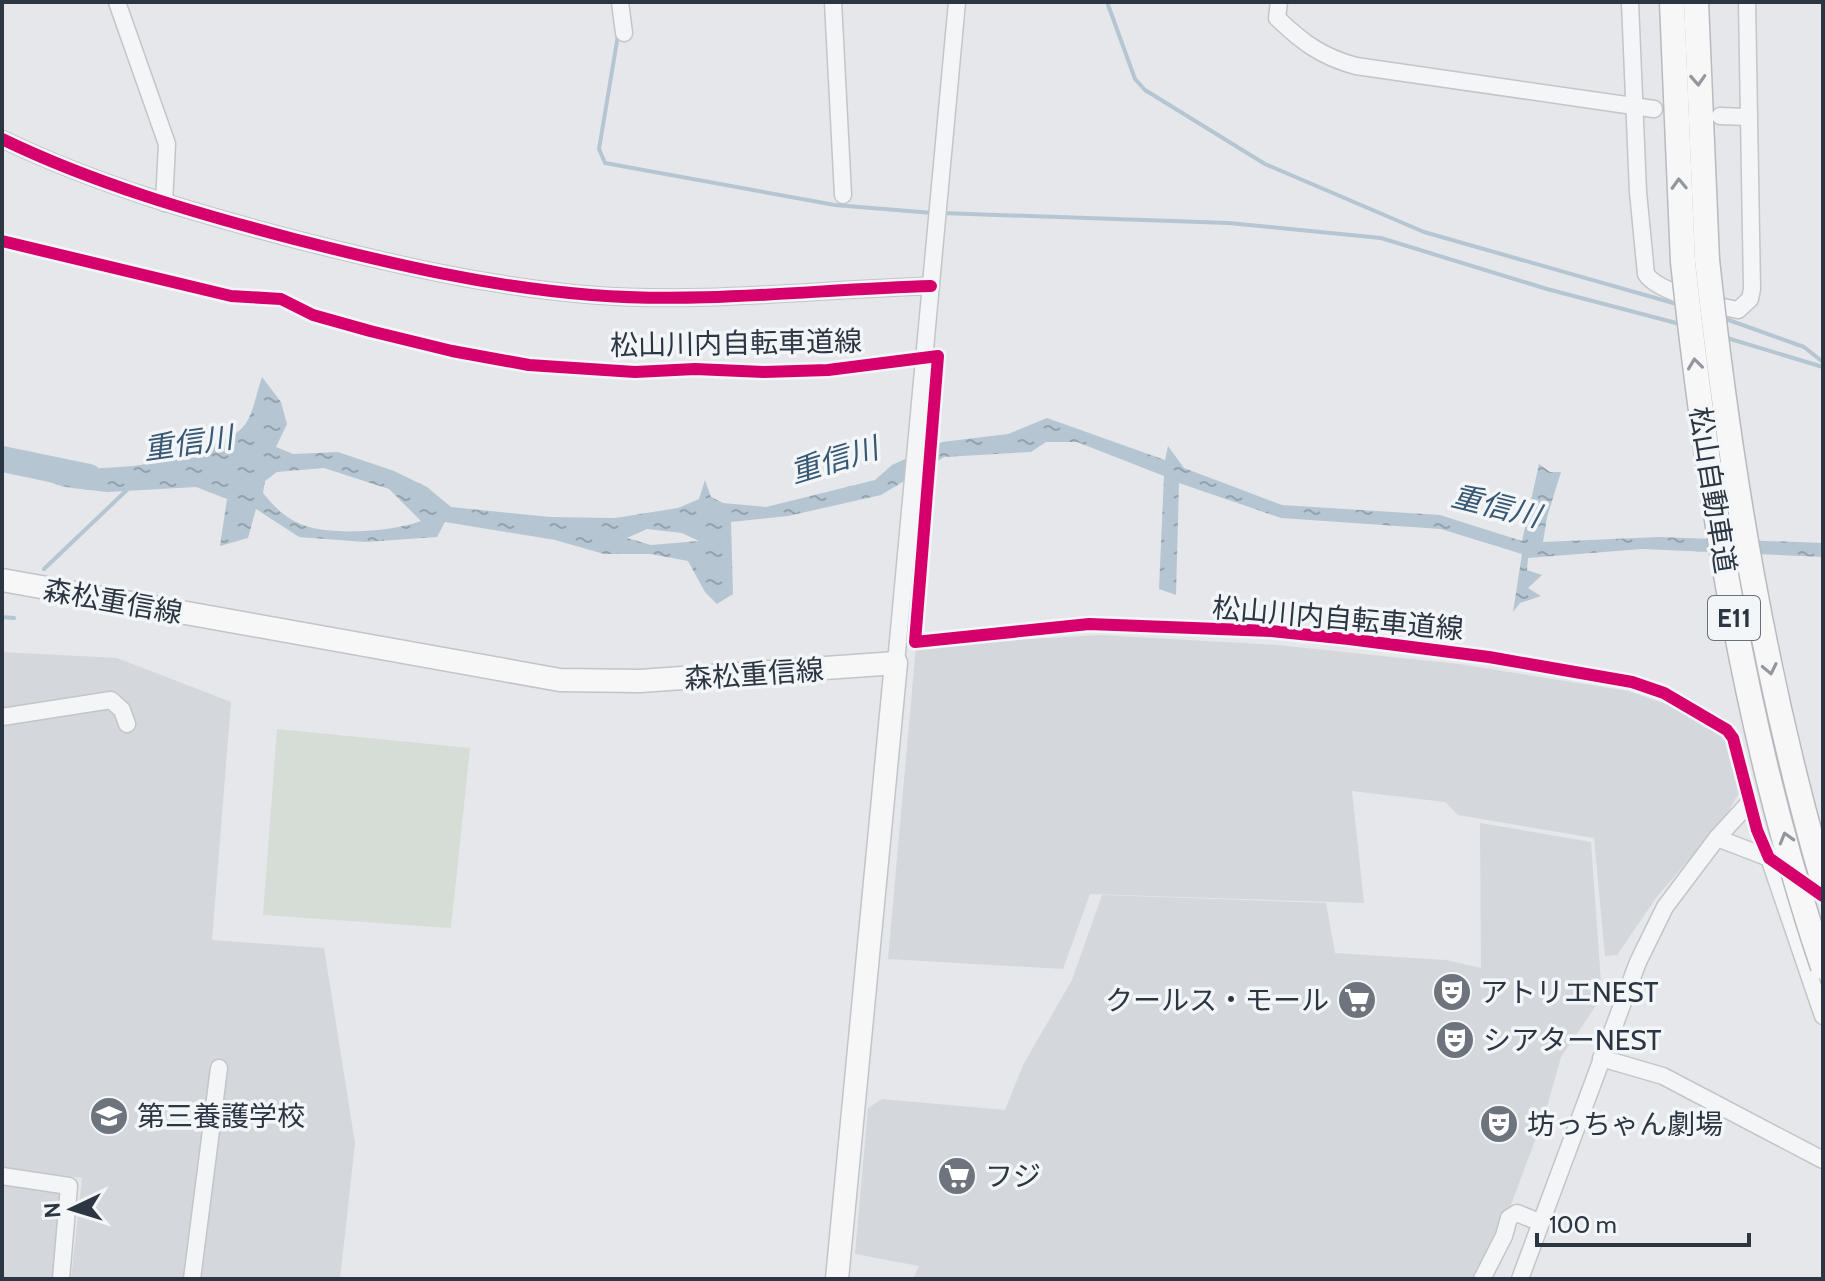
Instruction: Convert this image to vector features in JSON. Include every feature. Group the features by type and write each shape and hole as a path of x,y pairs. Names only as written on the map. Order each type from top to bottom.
{"highway":[{"name":"松山自動車道","path":"1672,2 1695,261 1707,458 1729,593 1777,806 1823,967"},
{"name":"松山自動車道","path":"1696,2 1695,261 1753,590 1782,727 1823,881"}],"main road":[{"name":"森松重信線","path":"2,580 560,680 640,681 896,663"},
{"path":"837,1279 896,663"}],"street":[{"path":"117,2 167,144 168,177 164,203"},
{"path":"620,2 624,33"},
{"path":"833,2 843,195"},
{"path":"896,663 957,2"},
{"path":"1279,2 1277,18 1302,43 1335,60 1420,77 1654,109"},
{"path":"1630,2 1633,104 1646,274 1651,283 1738,310 1745,307 1752,289 1747,2"},
{"path":"1720,116 1747,117"},
{"path":"2,139 164,203 460,279 593,295 738,295 931,286"},
{"path":"2,717 111,700 122,710 127,724"},
{"path":"1520,1279 1638,962 1665,907 1717,838 1749,803"},
{"path":"1717,838 1769,858 1823,1016"},
{"path":"1601,1058 1663,1076 1823,1160"},
{"path":"192,1279 219,1068"},
{"path":"2,1176 69,1186 61,1279"},
{"path":"1482,1279 1496,1254 1509,1218 1517,1213 1541,1223"}],"shaded area":[{"path":"1100,635 1277,645 1459,664 1628,691 1678,708 1726,734 1740,791 1725,817 1656,898 1617,955 1605,956 1594,838 1458,815 1445,802 1352,791 1364,903 1090,894 1063,969 888,959 916,646"},
{"path":"2,652 117,658 231,702 212,940 324,948 355,1143 340,1279 71,1279 82,1178 2,1167"},
{"path":"277,729 470,748 451,928 263,915"},
{"path":"1480,823 1591,842 1602,997 1561,1057 1545,1114 1509,1210 1474,1279 913,1279 919,1266 855,1254 868,1108 882,1099 1005,1110 1023,1065 1072,980 1102,895 1326,903 1335,953 1446,960 1481,968"},
{"path":"2,1184 61,1191 52,1279 2,1279"}],"water":[{"path":"262,377 281,402 287,424 276,447 293,454 338,452 394,471 427,487 451,507 550,517 615,518 678,508 699,499 705,480 711,497 723,503 766,507 875,480 892,465 942,442 1008,434 1047,418 1165,460 1168,446 1184,468 1282,505 1440,515 1522,541 1539,464 1550,472 1561,472 1543,542 1659,537 1823,543 1823,557 1642,549 1528,558 1527,570 1542,575 1528,588 1541,596 1520,603 1513,612 1522,554 1441,529 1281,518 1179,483 1176,595 1159,589 1164,476 1077,442 1046,442 1031,452 944,457 881,495 788,516 731,522 733,594 717,604 705,592 688,561 650,554 604,554 555,540 445,522 437,537 365,542 299,537 256,509 248,538 220,546 227,499 196,487 107,492 64,487 24,473 134,466 208,453 205,448 232,436 246,423","holes":["324,468 389,489 421,521 376,530 323,530 291,519 263,493 265,481 277,472","647,529 682,533 699,541 651,545 627,538"]}],"waterway":[{"path":"1107,2 1135,79 1145,90 1265,164 1424,232 1680,305"},
{"path":"618,35 599,149 605,163 835,205 933,213"},
{"path":"942,213 1229,223 1381,238 1547,289 1680,324"},
{"path":"1723,318 1804,347 1823,362"},
{"path":"1727,338 1823,367"},
{"name":"重信川","path":"2,459 89,477"},
{"path":"44,569 129,488"},
{"path":"2,617 14,618"}],"cycle path":[{"path":"2,139 109,184 220,219 404,266 516,286 592,295 676,298 931,286"},
{"name":"松山川内自転車道線","path":"2,241 231,296 281,299 313,315 370,331 452,351 529,365 635,372 695,369 764,372 828,370 938,356 915,642 1089,624 1271,631 1489,657 1632,682 1664,693 1727,730 1733,738 1757,830 1769,858 1823,896"}],"place":[{"name":"アトリエNEST","path":"1452,992"},
{"name":"クールス・モール","path":"1357,1000"},
{"name":"シアターNEST","path":"1455,1040"},
{"name":"第三養護学校","path":"109,1116"},
{"name":"坊っちゃん劇場","path":"1499,1124"},
{"name":"フジ","path":"957,1176"}]}
